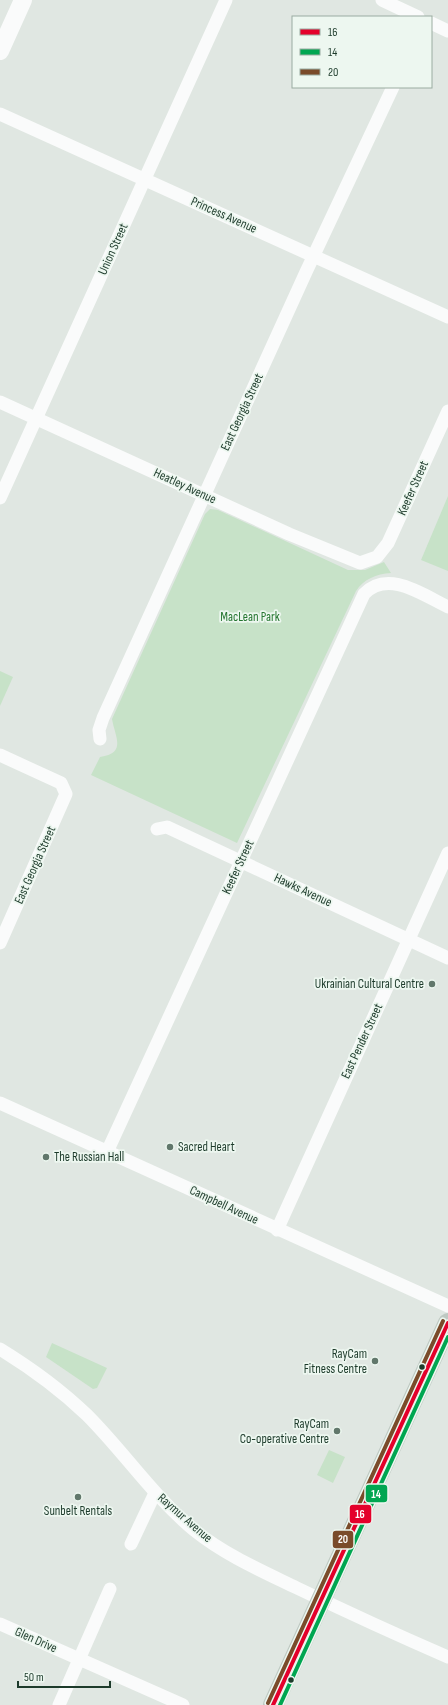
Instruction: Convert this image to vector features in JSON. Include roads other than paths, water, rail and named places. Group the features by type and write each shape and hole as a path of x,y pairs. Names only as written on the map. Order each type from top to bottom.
{"main road":[{"path":"0,51 23,0"},
{"path":"273,1705 448,1323"}],"street":[{"name":"Union Street","path":"0,498 226,0"},
{"path":"382,0 416,16"},
{"path":"432,23 448,31"},
{"name":"East Georgia Street","path":"100,739 99,730 103,718 204,495 393,88"},
{"name":"Princess Avenue","path":"0,114 448,317"},
{"name":"Heatley Avenue","path":"0,402 355,563 372,560"},
{"name":"Keefer Street","path":"372,560 382,553 388,543 448,411"},
{"name":"Keefer Street","path":"107,1152 362,598 367,591 375,586 384,583 396,583 448,607"},
{"name":"East Georgia Street","path":"0,755 61,783 66,794 0,942"},
{"name":"Hawks Avenue","path":"157,829 167,827 448,958"},
{"name":"East Pender Street","path":"277,1230 448,853"},
{"name":"Campbell Avenue","path":"0,1103 277,1230 361,1265 448,1306"},
{"name":"Raymur Avenue","path":"0,1349 51,1383 87,1416 155,1493 194,1529 235,1557 350,1613 448,1658"},
{"path":"131,1544 155,1493"},
{"path":"58,1705 110,1589"},
{"name":"Glen Drive","path":"0,1624 183,1705"}],"place":[{"name":"Ukrainian Cultural Centre","path":"432,984"},
{"name":"Sacred Heart","path":"170,1147"},
{"name":"The Russian Hall","path":"46,1157"},
{"name":"RayCam Fitness Centre","path":"375,1361"},
{"name":"RayCam Co-operative Centre","path":"337,1431"},
{"name":"Sunbelt Rentals","path":"78,1497"}],"park label":[{"name":"MacLean Park","path":"250,617"}]}
